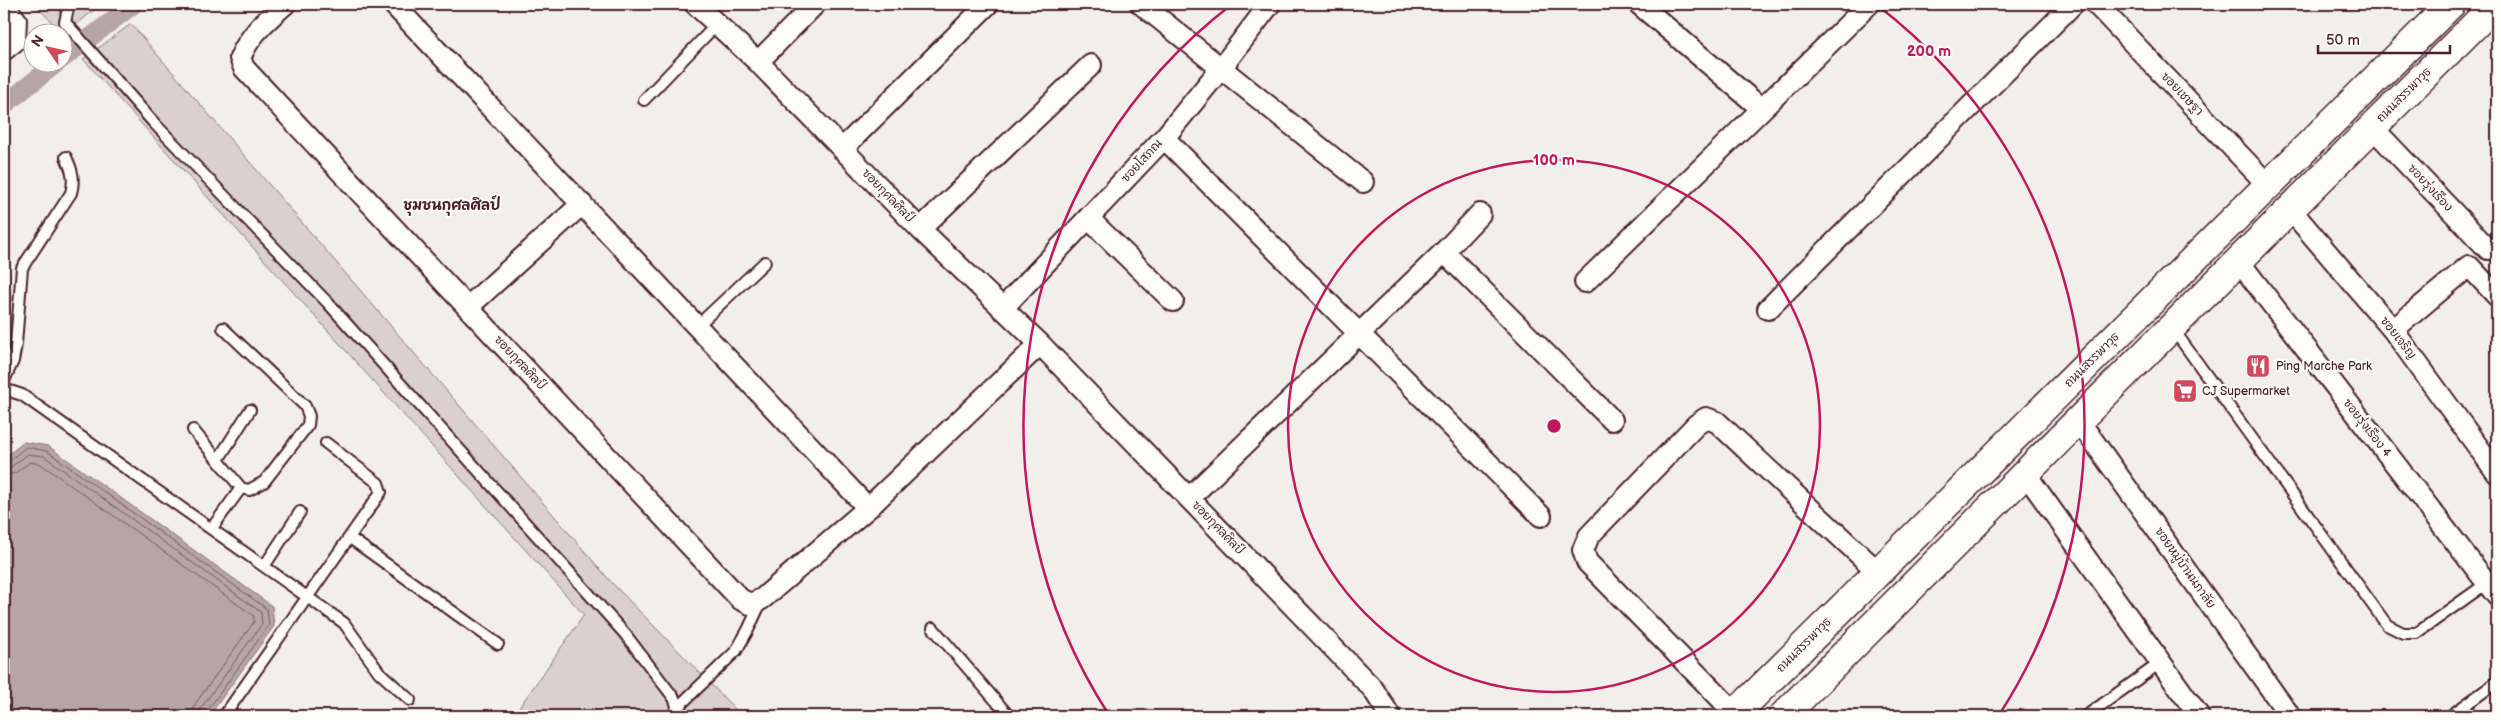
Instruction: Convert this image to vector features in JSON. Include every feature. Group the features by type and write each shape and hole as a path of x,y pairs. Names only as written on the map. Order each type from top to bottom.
{"main road":[{"name":"ถนนสรรพาวุธ","path":"1734,715 2450,4"},
{"name":"ถนนสรรพาวุธ","path":"1783,716 2079,421 2237,259 2496,4"},
{"path":"2268,185 2290,208"}],"street":[{"name":"ซอยกุศลศิลป์","path":"285,4 247,42 240,58 244,68 740,599 750,604 762,599"},
{"path":"393,4 868,508"},
{"name":"ซอยกุศลศิลป์","path":"695,4 758,62 920,229 1040,344 1373,689 1390,716"},
{"path":"758,62 815,4"},
{"path":"842,149 988,4"},
{"path":"1142,4 1363,182"},
{"name":"ซอยโสภณ","path":"1002,309 1164,138 1270,4"},
{"path":"1639,4 1762,109"},
{"path":"1585,282 1869,4"},
{"path":"1768,309 2074,4"},
{"name":"ซอยเชษฐา","path":"2096,4 2268,185"},
{"path":"4,6 16,20 15,41 4,50"},
{"path":"920,229 1091,65"},
{"name":"ซอยรุ่งเรือง","path":"2372,127 2492,245 2393,330"},
{"path":"1164,138 1541,516"},
{"path":"468,307 582,204"},
{"name":"ซอยเจริญ","path":"2290,208 2393,330 2497,473"},
{"path":"1189,498 1444,252 1480,214"},
{"path":"1088,218 1174,301"},
{"path":"1444,252 1612,420"},
{"name":"ซอยรุ่งเรือง 4","path":"2237,259 2492,589"},
{"path":"2469,266 2497,296"},
{"path":"762,599 868,508 1040,344"},
{"path":"1734,715 1587,562 1583,550 1590,536 1696,425 1706,418 1717,422 1878,572"},
{"name":"ซอยหมู่บ้านนภาลัย","path":"2079,421 2290,716"},
{"path":"2025,473 2200,716"}],"lane":[{"path":"69,4 65,22 154,123 328,303 625,634 674,698 679,712"},
{"path":"644,100 717,24"},
{"path":"4,381 13,360 16,344 22,268 71,193 73,172 66,157"},
{"path":"697,326 765,262"},
{"path":"2172,327 2387,625 2403,633 2417,633 2492,589"},
{"path":"192,430 241,488 249,490 264,482 308,425 309,416 305,406 223,328"},
{"path":"4,388 22,394 309,596 344,623 379,672 410,700"},
{"path":"218,460 250,410"},
{"path":"224,716 381,492 378,484 326,443"},
{"path":"212,528 241,488"},
{"path":"265,565 300,512"},
{"path":"350,538 498,644"},
{"path":"672,716 679,712 736,651 762,599"},
{"path":"933,628 1009,716"},
{"path":"2086,716 2160,663"},
{"path":"2450,716 2497,682"}],"shaded area":[{"path":"34,4 101,4 72,28 72,22 52,22"},
{"path":"131,24 612,583 742,716 513,716 584,615 83,59"}],"water":[{"path":"24,442 48,446 272,606 274,626 209,716 4,716 4,458"}],"waterway":[{"path":"72,51 134,4"},
{"path":"4,105 45,72"}],"place":[{"name":"Ping Marche Park","path":"2258,366"},
{"name":"CJ Supermarket","path":"2185,391"}],"district":[{"name":"ชุมชนกุศลศิลป์","path":"452,205"}]}
